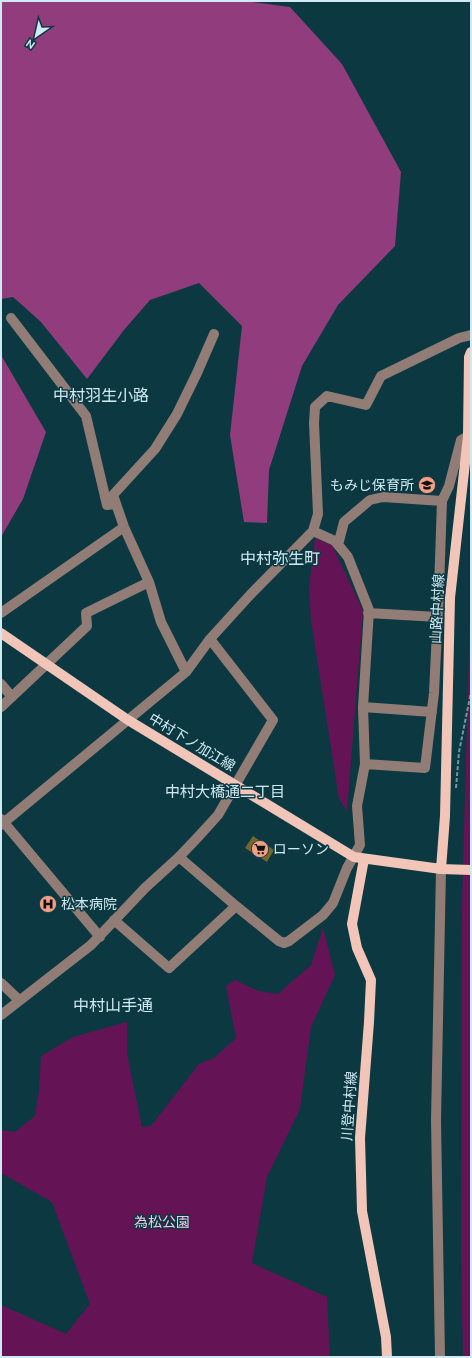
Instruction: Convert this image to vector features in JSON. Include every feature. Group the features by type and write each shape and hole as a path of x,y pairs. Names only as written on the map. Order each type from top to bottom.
{"main road":[{"name":"山路中村線","path":"442,869 445,816 450,598 468,436 469,357 471,352"},
{"name":"中村下ノ加江線","path":"1,633 128,720 359,858 442,869 471,870"},
{"name":"川登中村線","path":"359,858 352,924 358,948 371,980 360,1138 362,1211 386,1337 386,1357"}],"street":[{"path":"11,318 86,416 107,505 115,504"},
{"path":"186,672 161,622 149,582 124,527 113,495 155,449 177,414 214,334"},
{"path":"100,937 2,822 186,672 210,639 313,530 318,514 314,423 315,407 327,396 366,404 381,376 459,338 471,335"},
{"path":"365,764 425,768 432,712 438,617 442,502 449,486 460,440 468,436"},
{"path":"338,545 344,522 370,500 384,497 442,502"},
{"path":"1,613 124,527"},
{"path":"180,857 279,942 284,943 289,941 323,915 333,903 347,868 359,858 360,845 357,806 365,764 363,707 369,610 348,557 334,541 313,530"},
{"path":"1,707 87,626 86,613 149,582"},
{"path":"368,613 438,617"},
{"path":"1,1015 91,945 145,888 180,857 218,815 273,720 210,639"},
{"path":"1,684 12,697"},
{"path":"363,707 432,712"},
{"path":"440,1357 436,1120 442,869"},
{"path":"114,920 169,968 236,906"},
{"path":"1,983 19,1000"}],"path":[{"path":"456,794 460,752 471,692"}],"green space":[{"path":"315,538 332,545 363,611 347,811 339,799 311,620 309,588"},
{"path":"471,573 471,1357 463,1357 461,1253 462,907"},
{"name":"為松公園","path":"323,928 335,975 311,1027 300,1109 267,1177 252,1263 327,1297 330,1357 1,1357 1,1305 66,1334 90,1304 52,1202 1,1173 1,1130 15,1132 35,1116 39,1090 41,1056 73,1037 127,1022 127,1054 142,1127 151,1126 199,1064 214,1058 236,1038 226,986 235,980 258,991 278,994 311,965"}],"shaded area":[{"path":"1,1 245,1 290,7 342,64 401,172 395,246 338,305 302,366 269,470 267,523 244,522 230,435 242,326 199,283 150,300 124,330 87,379 41,322 13,297 1,299"},
{"path":"1,355 46,432 23,499 1,537"}],"building":[{"name":"ローソン","path":"253,836 274,850 267,862 245,848"}],"place":[{"name":"もみじ保育所","path":"427,485"},
{"name":"ローソン","path":"260,849"},
{"name":"松本病院","path":"48,904"}],"district":[{"name":"中村羽生小路","path":"101,395"},
{"name":"中村弥生町","path":"280,558"},
{"name":"中村大橋通二丁目","path":"225,791"},
{"name":"中村山手通","path":"113,1005"}]}
